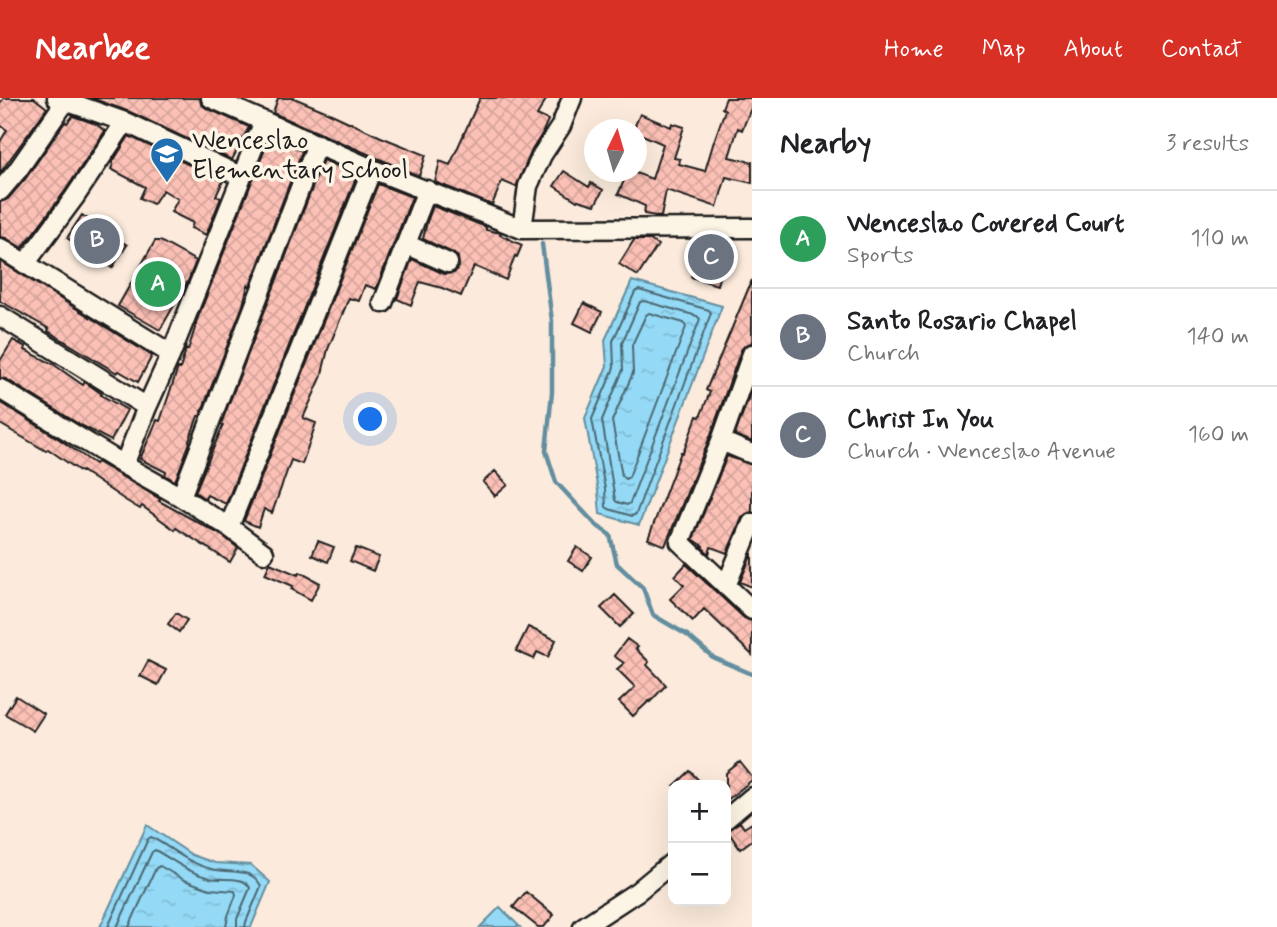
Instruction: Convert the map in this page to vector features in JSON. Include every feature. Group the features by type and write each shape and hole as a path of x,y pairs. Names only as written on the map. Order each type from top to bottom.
{"street":[{"path":"211,98 372,169 522,229 752,228"},
{"path":"522,229 528,186 542,155 561,126 572,98"},
{"path":"0,191 17,171 61,100 125,122 242,177"},
{"path":"124,465 264,121"},
{"path":"25,264 125,122"},
{"path":"181,496 317,144"},
{"path":"229,527 372,169"},
{"path":"383,303 427,190"},
{"path":"406,244 448,263"},
{"path":"0,248 171,354"},
{"path":"0,316 147,407"},
{"path":"752,354 721,441 680,541 752,610"},
{"path":"0,390 181,496 264,553"},
{"path":"721,441 752,454"},
{"path":"726,586 752,523"},
{"path":"731,815 752,797"},
{"path":"583,927 638,891 668,866"}],"water":[{"path":"632,281 722,306 639,525 600,514 585,418 607,366 605,340"},
{"path":"147,825 192,855 215,863 251,865 270,882 251,927 100,927"},
{"path":"500,907 520,927 480,927"}],"building":[{"path":"4,98 34,98 47,108 0,173 0,142 7,130 0,125 0,103"},
{"path":"91,98 200,98 201,104 206,108 249,127 232,160 130,112"},
{"path":"278,98 294,98 426,155 419,176 273,113"},
{"path":"480,98 547,98 537,115 548,120 516,187 502,181 492,205 435,182 440,161 450,165"},
{"path":"726,98 752,98 752,106 742,130 738,128 729,157 752,162 752,183 726,177 717,207 666,190 661,217 644,214 645,206 618,194 623,182 647,182 647,177 652,179 663,144 647,137 647,119 638,119 640,114 671,127 672,123 684,127 674,158 680,159 679,164 705,171 725,110 722,108"},
{"path":"73,116 96,124 105,131 22,248 0,237 0,202 8,199 26,178 65,122"},
{"path":"129,136 223,181 216,196 221,198 206,235 191,228 193,223 171,212 178,199 163,190 153,204 140,198 145,187 111,169"},
{"path":"270,136 302,151 250,286 248,285 243,305 175,481 165,475 166,472 140,459 157,420 160,421 178,368 180,369 186,349 188,350 195,325"},
{"path":"323,160 357,175 226,504 207,495 205,499 195,492"},
{"path":"564,171 589,187 591,183 603,190 595,205 577,201 554,186"},
{"path":"378,184 412,197 376,289 365,285 359,301 349,298 328,349 321,378 303,418 316,423 302,464 291,460 272,513 264,509 258,527 244,521"},
{"path":"433,206 486,227 486,230 501,233 500,235 522,245 506,280 474,266 461,296 420,282 411,305 397,299 412,259 444,274 454,273 459,267 458,257 453,253 423,239"},
{"path":"82,215 127,245 112,268 67,238"},
{"path":"730,239 717,285 691,277 702,240"},
{"path":"634,240 650,240 658,245 638,276 619,264"},
{"path":"155,241 160,241 196,261 188,281 160,330 118,306"},
{"path":"0,261 152,356 138,382 119,371 117,373 0,301"},
{"path":"752,280 752,343 741,350 710,437 665,546 648,539 681,452 683,453 697,416 700,417 710,392 706,390"},
{"path":"584,303 602,312 592,332 574,323"},
{"path":"13,340 26,347 25,350 53,364 83,385 85,382 127,410 111,441 0,378 0,361"},
{"path":"752,388 752,442 735,435"},
{"path":"0,402 95,464 97,462 160,499 159,501 223,536 238,548 230,562 176,528 175,530 142,506 140,509 125,500 48,449 46,451 0,424"},
{"path":"727,456 752,465 752,512 742,518 727,553 711,547 709,554 693,539"},
{"path":"495,471 508,485 495,496 483,482"},
{"path":"318,541 334,547 328,562 312,555"},
{"path":"577,547 592,557 583,571 568,561"},
{"path":"356,548 379,557 373,571 350,561"},
{"path":"752,553 752,587 740,582"},
{"path":"270,563 298,575 300,572 320,583 311,600 291,589 293,586 265,574"},
{"path":"686,564 744,618 752,621 752,655 704,609 693,621 670,599 684,585 675,576"},
{"path":"615,595 634,614 620,627 601,608"},
{"path":"176,613 187,620 179,632 168,624"},
{"path":"528,627 556,640 548,657 537,652 534,659 516,651"},
{"path":"627,639 638,647 636,649 649,662 647,665 666,685 633,716 619,702 635,687 617,669 624,663 614,656"},
{"path":"148,661 166,670 158,685 140,676"},
{"path":"16,696 44,714 33,731 5,714"},
{"path":"740,762 752,780 731,797 731,780 726,780 726,773"},
{"path":"690,771 698,780 680,780"},
{"path":"740,822 744,828 752,823 752,840 740,849 731,836 731,828"},
{"path":"526,892 554,915 544,927 538,927 513,907"}],"waterway":[{"path":"542,244 552,321 552,392 546,451 556,482 596,525 610,535 617,564 643,588 653,615 687,635 714,658 752,674"}],"place":[{"name":"Wenceslao Elementary School","path":"167,184"},
{"name":"Santo Rosario Chapel","path":"97,241"},
{"name":"Christ In You","path":"711,257"},
{"name":"Wenceslao Covered Court","path":"158,284"}]}
